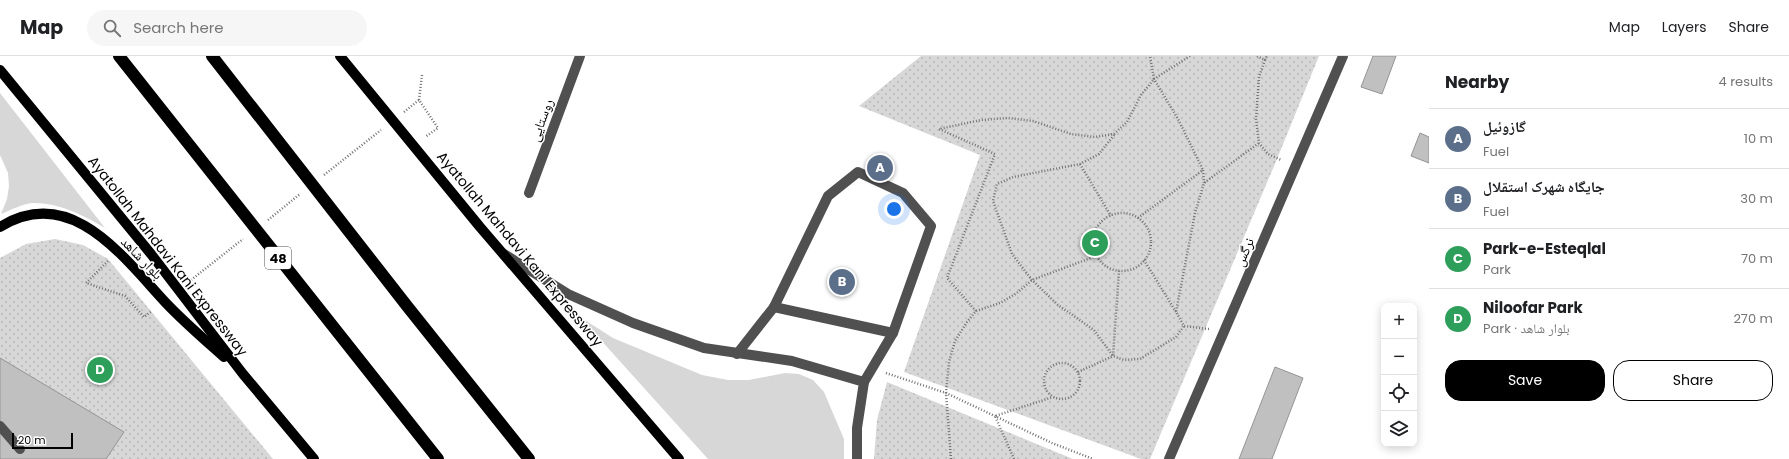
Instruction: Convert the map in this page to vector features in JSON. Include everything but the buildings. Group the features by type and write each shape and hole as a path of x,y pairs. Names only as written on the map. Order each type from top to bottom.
{"highway":[{"name":"48","path":"119,56 438,459"},
{"path":"212,56 407,306 529,459"}],"main road":[{"name":"Ayatollah Mahdavi Kani Expressway","path":"340,56 503,253 679,459"},
{"name":"Ayatollah Mahdavi Kani Expressway","path":"0,70 151,254 243,374 314,459"},
{"name":"بلوار شاهد","path":"0,227 9,222 32,214 53,214 77,220 100,235 177,314 243,374"}],"street":[{"name":"روستایی","path":"529,193 580,56"},
{"name":"نرگس","path":"1169,459 1343,56"},
{"path":"737,354 774,308 828,196 858,172 903,193 930,226 893,334 864,382 857,428 857,459"},
{"path":"503,253 568,294 633,324 704,348 737,354 792,360 864,382"},
{"path":"774,308 893,334"},
{"path":"0,426 20,449"}],"path":[{"path":"1150,56 1154,79 1178,119 1203,170 1204,183 1195,213 1176,312"},
{"path":"1184,326 1176,337 1140,360 1124,360 1113,356 1094,330 1058,305 1032,280 1012,254 993,201 997,184 1013,178 1080,164 1099,154 1114,134 1127,122 1141,95 1154,79 1190,56"},
{"path":"1257,56 1265,60"},
{"path":"1267,56 1259,77 1256,119 1259,143 1268,154 1296,166"},
{"path":"422,75 419,100 438,128"},
{"path":"400,114 419,100"},
{"path":"976,311 947,278 994,154 939,129 981,120 1008,118 1033,121 1071,134 1095,137 1114,134"},
{"path":"319,179 382,129"},
{"path":"1204,183 1259,143"},
{"path":"1080,164 1111,216"},
{"path":"1138,218 1203,170"},
{"path":"263,223 301,194"},
{"path":"1124,214 1138,218 1145,225 1149,233 1150,247 1144,260 1133,268 1119,271 1102,263 1096,256 1094,247 1094,237 1097,228 1103,221 1111,216 1124,214"},
{"path":"188,282 244,238"},
{"path":"118,252 86,283 125,296 144,317 157,307"},
{"path":"951,459 946,393 949,362 955,341 967,322 976,311 1000,303 1018,293 1032,280 1096,256"},
{"path":"1144,260 1184,326"},
{"path":"1113,356 1119,271"},
{"path":"1184,326 1206,328 1224,333"},
{"path":"1078,372 1113,356"},
{"path":"995,416 1053,397 1064,399 1075,394 1080,384 1078,372 1074,367 1062,363 1050,367 1044,383 1053,397"},
{"path":"872,369 946,393 1052,443 1094,459"},
{"path":"995,416 1014,459"}],"shaded area":[{"path":"921,56 1319,56 1150,459 1141,459 904,372 980,155 859,106"},
{"path":"0,93 105,228 62,207 53,205 33,203 17,207 1,214 7,199 9,186 8,173 0,155"},
{"path":"55,239 83,245 108,259 273,459 0,459 0,258 26,244"},
{"path":"580,317 613,338 702,375 728,380 749,380 785,373 799,374 813,380 824,392 844,439 844,459 708,459"},
{"path":"887,382 1073,459 874,459 877,420"}],"place":[{"name":"گازوئیل","path":"880,168"},
{"name":"Park-e-Esteqlal","path":"1095,243"},
{"name":"جایگاه شهرک استقلال","path":"842,282"},
{"name":"Niloofar Park","path":"100,370"}]}
